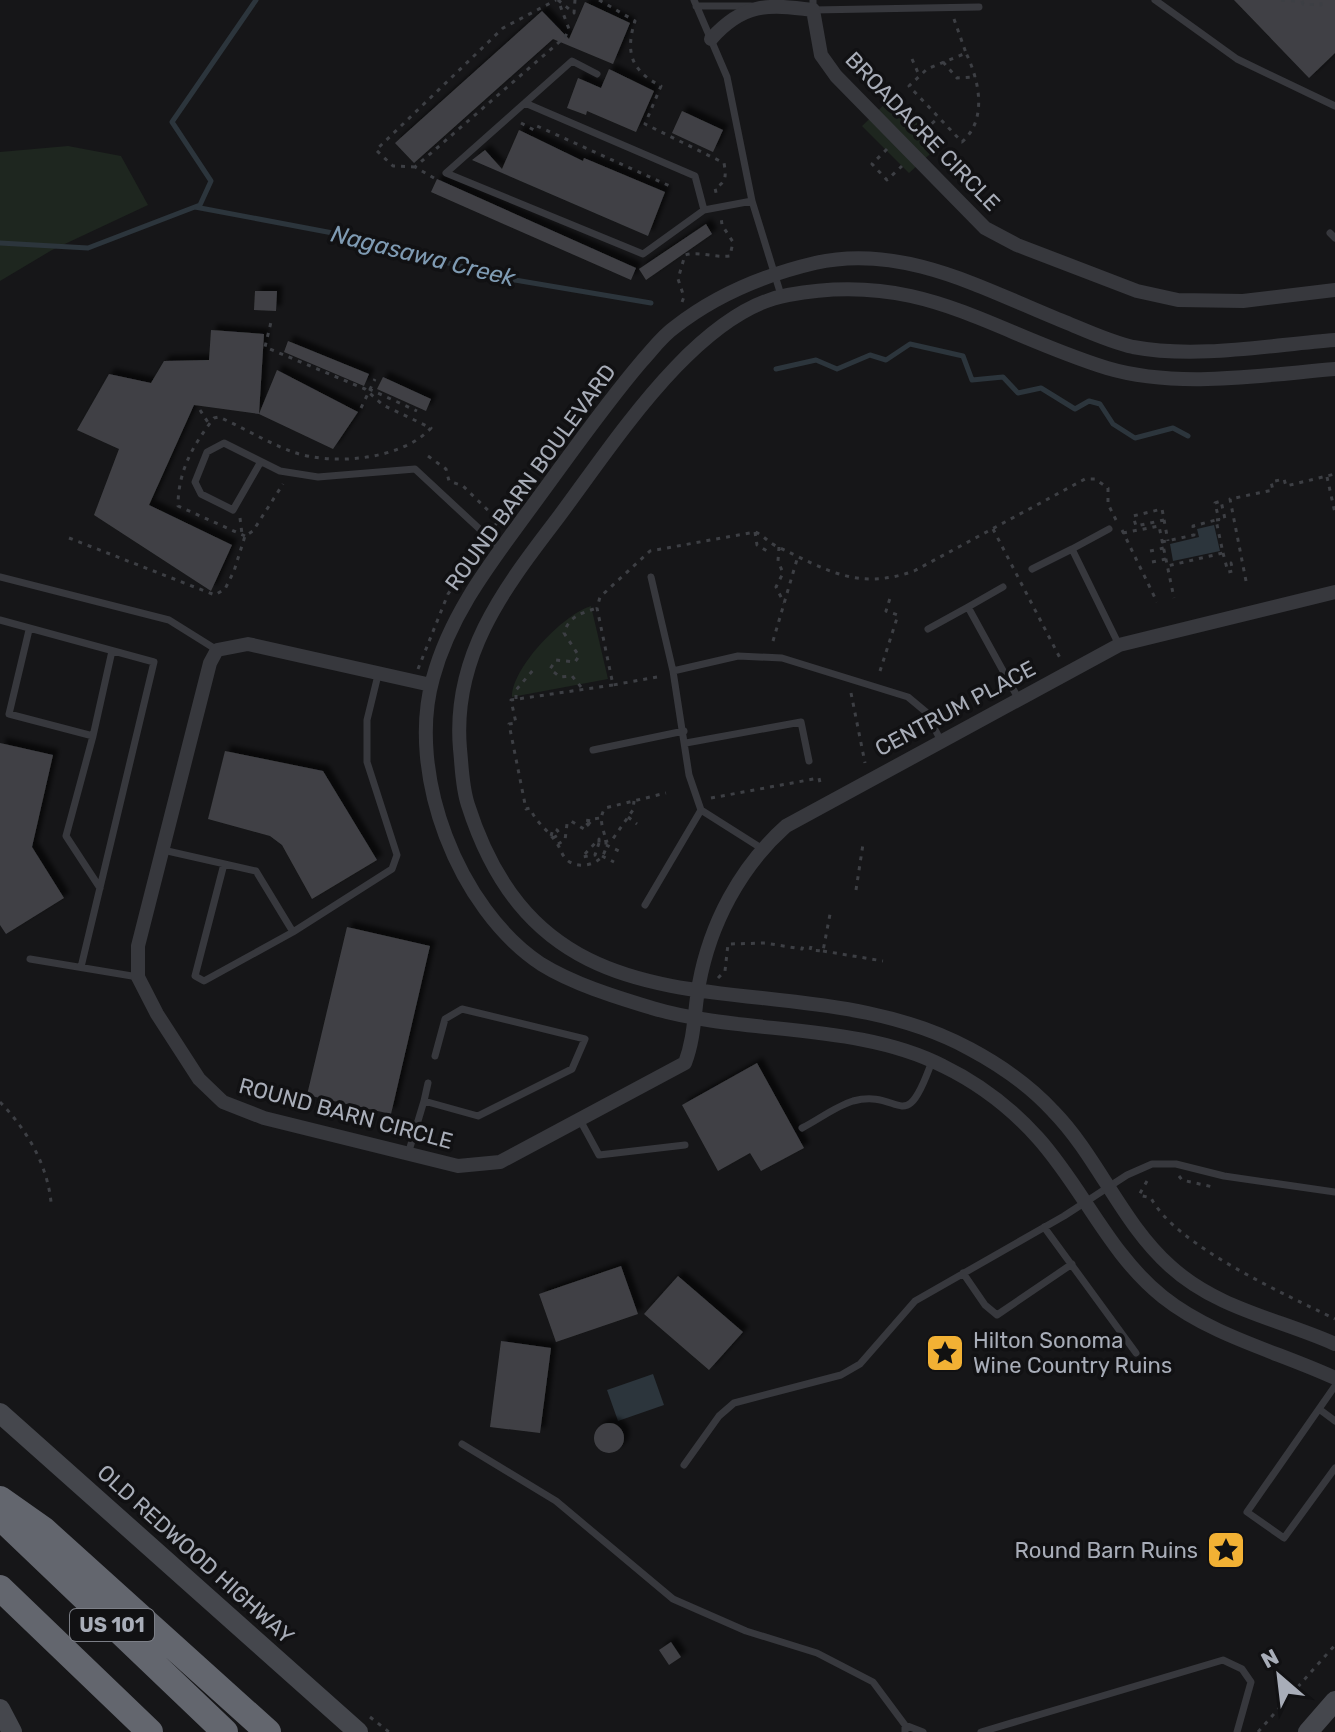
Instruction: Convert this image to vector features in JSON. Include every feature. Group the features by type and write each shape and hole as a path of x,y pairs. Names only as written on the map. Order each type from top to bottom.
{"highway":[{"path":"0,1499 44,1530 268,1732"},
{"name":"US 101","path":"0,1517 225,1732"},
{"name":"US 101","path":"0,1588 150,1732"}],"main road":[{"name":"OLD REDWOOD HIGHWAY","path":"0,1413 358,1732"},
{"path":"0,1709 12,1732"},
{"path":"1308,1732 1333,1709"}],"street":[{"path":"711,39 731,17 761,6 813,5"},
{"name":"BROADACRE CIRCLE","path":"813,5 821,55 836,76 985,228 1017,245 1137,291 1178,300 1243,301 1335,290"},
{"name":"ROUND BARN BOULEVARD","path":"1335,340 1179,351 1130,347 923,265 864,258 824,261 773,274 719,297 670,330 623,384 501,549 452,624 431,685 426,747 432,790 456,861 483,905 507,933 540,963 588,985 656,1009 821,1034 898,1049 932,1061 1007,1109 1039,1139 1121,1254 1162,1296 1225,1332 1335,1378"},
{"name":"ROUND BARN BOULEVARD","path":"1335,369 1196,380 1110,369 943,302 854,286 781,295 737,316 694,348 653,394 508,583 475,641 461,688 458,723 464,794 481,848 506,889 528,917 559,942 603,969 698,992 846,1009 921,1026 971,1049 1017,1079 1056,1113 1130,1222 1166,1263 1194,1285 1244,1311 1335,1344"},
{"name":"CENTRUM PLACE","path":"698,992 715,926 761,848 813,809 1119,645 1335,592"},
{"path":"138,977 138,946 161,850 210,663 217,650 248,644 431,685"},
{"name":"ROUND BARN CIRCLE","path":"138,977 157,1014 199,1079 223,1102 264,1118 458,1166 500,1162 685,1063 696,1017 698,992"}],"lane":[{"path":"1155,0 1237,59 1335,106"},
{"path":"761,6 695,3 734,104 752,201 781,295"},
{"path":"813,5 979,7"},
{"path":"597,74 572,61 446,173 643,254 704,210 752,201"},
{"path":"525,103 695,176 704,210"},
{"path":"260,463 233,510 201,494 195,482 207,452 224,443 260,463 291,473 318,477 415,469 501,549"},
{"path":"1032,569 1109,529"},
{"path":"1072,549 1119,645"},
{"path":"0,577 169,620 217,650"},
{"path":"651,577 673,671 689,775 701,810 761,848"},
{"path":"928,629 1003,587"},
{"path":"968,607 1019,700"},
{"path":"0,620 154,662 81,967"},
{"path":"29,630 9,714 93,736"},
{"path":"100,888 66,836 112,651"},
{"path":"673,671 738,656 782,658 908,697 926,712 941,741"},
{"path":"224,864 195,976 204,981 293,932 392,869 397,855 367,762 367,720 378,675"},
{"path":"686,743 801,722 809,761"},
{"path":"593,750 684,731"},
{"path":"645,905 701,810"},
{"path":"161,850 256,871 293,932"},
{"path":"30,959 138,977"},
{"path":"424,1101 478,1116 572,1069 585,1039 462,1009 445,1019 435,1056"},
{"path":"802,1128 852,1101 903,1107 911,1104 917,1098 932,1061"},
{"path":"408,1154 428,1083"},
{"path":"580,1120 599,1155 685,1145"},
{"path":"684,1465 719,1416 734,1403 841,1375 860,1364 915,1301 1107,1187 1152,1164 1176,1164 1224,1176 1335,1192"},
{"path":"1044,1227 1136,1353"},
{"path":"963,1273 985,1305 997,1315 1072,1264"},
{"path":"1335,1386 1247,1512 1284,1538 1335,1468"},
{"path":"1319,1409 1335,1421"},
{"path":"462,1444 556,1501 673,1599 746,1631 817,1653 873,1682 905,1729 923,1732"},
{"path":"981,1732 1223,1660 1242,1669 1251,1682 1237,1732"}],"path":[{"path":"557,0 574,13 575,0"},
{"path":"415,167 565,37 569,29 557,0"},
{"path":"446,173 434,178 415,167 393,166 376,150 503,28 557,0"},
{"path":"1281,0 1302,0 1303,4 1321,5 1321,0"},
{"path":"955,30 966,53 976,77 979,109 965,141 960,141 909,86 919,75 966,53"},
{"path":"912,59 919,75"},
{"path":"943,62 957,78 976,77"},
{"path":"930,125 938,118"},
{"path":"519,121 672,187"},
{"path":"898,139 872,164 887,180 913,155"},
{"path":"272,318 265,347 417,411"},
{"path":"361,408 375,379"},
{"path":"291,473 253,531 244,535 178,506 181,473 209,424 219,417 295,452 340,458 399,448 430,430 430,426 383,405 368,391"},
{"path":"200,410 209,424"},
{"path":"428,456 446,469 449,481 463,486 498,520"},
{"path":"1246,581 1230,499 1273,490 1271,482 1284,479 1286,486 1335,474"},
{"path":"1327,476 1335,513"},
{"path":"613,685 597,608 600,597 650,551 755,532 844,578 861,581 895,577 1075,484 1095,479 1108,488 1108,504 1157,602"},
{"path":"1164,520 1136,526 1133,516 1162,509 1168,541"},
{"path":"69,538 215,595 225,589 234,571 244,535 241,520 233,510"},
{"path":"1162,542 1194,535 1193,526 1218,520 1226,564"},
{"path":"1123,533 1159,526 1174,598"},
{"path":"993,527 1007,554 1004,556 1019,584 1022,582 1060,658"},
{"path":"755,532 757,545 767,551"},
{"path":"779,547 777,552 783,573 776,587 784,603"},
{"path":"1150,551 1164,548"},
{"path":"1167,566 1223,553"},
{"path":"773,641 798,554"},
{"path":"1152,562 1166,559"},
{"path":"880,671 898,615 886,611 891,595"},
{"path":"597,608 579,614 566,627 564,633 579,656 575,662 556,660 550,669 560,677 572,676 582,692 657,677"},
{"path":"516,699 516,690 534,669"},
{"path":"581,687 511,700 516,723 509,724 526,809 530,808 535,819 558,844 563,856 579,866 602,856 606,843 600,818"},
{"path":"851,690 865,763"},
{"path":"709,799 819,778 821,787"},
{"path":"558,844 565,840 567,824 575,822 580,829 600,818 611,804 666,793"},
{"path":"599,843 612,840 628,817 634,799"},
{"path":"628,817 637,824"},
{"path":"599,839 599,843 595,855 582,857 591,843 599,839"},
{"path":"606,843 621,852"},
{"path":"856,890 863,844"},
{"path":"602,856 614,862"},
{"path":"823,951 831,909"},
{"path":"718,978 725,971 728,944 765,943 802,949 804,942"},
{"path":"811,946 810,950 883,961"},
{"path":"0,1102 19,1121 37,1151 51,1202"},
{"path":"1165,1172 1213,1187"},
{"path":"1154,1175 1139,1195 1151,1198 1156,1208 1200,1249 1335,1319"},
{"path":"1258,1732 1335,1645"}],"shaded area":[{"path":"892,97 939,146 909,173 862,126"},
{"path":"68,146 121,156 148,205 52,250 0,281 0,152"},
{"path":"1214,525 1220,551 1173,561 1170,544 1199,537 1197,529"},
{"path":"591,606 608,679 512,697 521,671 541,643 567,619"},
{"path":"653,1374 664,1405 618,1421 607,1390"}],"building":[{"path":"1234,0 1335,0 1335,53 1309,78"},
{"path":"585,2 630,23 613,64 553,39 414,163 395,143 542,11 569,39"},
{"path":"609,69 654,91 636,132 587,111 586,115 567,108 578,78 601,88"},
{"path":"682,111 723,130 713,152 672,133"},
{"path":"519,130 583,161 584,158 665,192 648,236 472,160 485,150 502,169"},
{"path":"437,179 636,268 631,280 431,192"},
{"path":"706,224 712,234 646,280 639,269"},
{"path":"255,291 277,291 276,311 254,310"},
{"path":"211,330 264,334 259,414 194,405 149,505 232,545 211,591 94,515 119,449 77,430 109,374 151,383 164,361 209,360"},
{"path":"288,341 369,374 364,386 284,352"},
{"path":"277,370 358,412 333,449 259,414"},
{"path":"383,377 431,399 426,411 377,389"},
{"path":"0,743 53,755 32,847 64,898 6,934 0,925"},
{"path":"225,751 323,771 377,860 312,899 282,845 270,836 208,819"},
{"path":"347,927 430,946 391,1114 307,1095"},
{"path":"757,1063 804,1148 761,1171 750,1153 718,1171 682,1105"},
{"path":"621,1266 638,1314 556,1342 539,1294"},
{"path":"678,1276 743,1332 709,1370 644,1314"},
{"path":"501,1341 551,1348 540,1433 490,1427"},
{"path":"609,1423 620,1427 624,1438 620,1449 609,1453 598,1449 594,1438 598,1427"},
{"path":"671,1642 681,1657 669,1665 659,1650"}],"waterway":[{"path":"0,243 88,248 200,205 211,181 172,122 256,0"},
{"name":"Nagasawa Creek","path":"195,207 338,234 509,279 651,303"},
{"name":"Nagasawa Creek","path":"776,369 816,360 837,369 870,355 886,360 910,344 963,356 972,380 1003,377 1018,393 1041,388 1075,409 1089,401 1100,404 1113,424 1135,438 1173,428 1188,436"}],"place":[{"name":"Hilton Sonoma Wine Country Ruins","path":"945,1353"},
{"name":"Round Barn Ruins","path":"1226,1550"}]}
